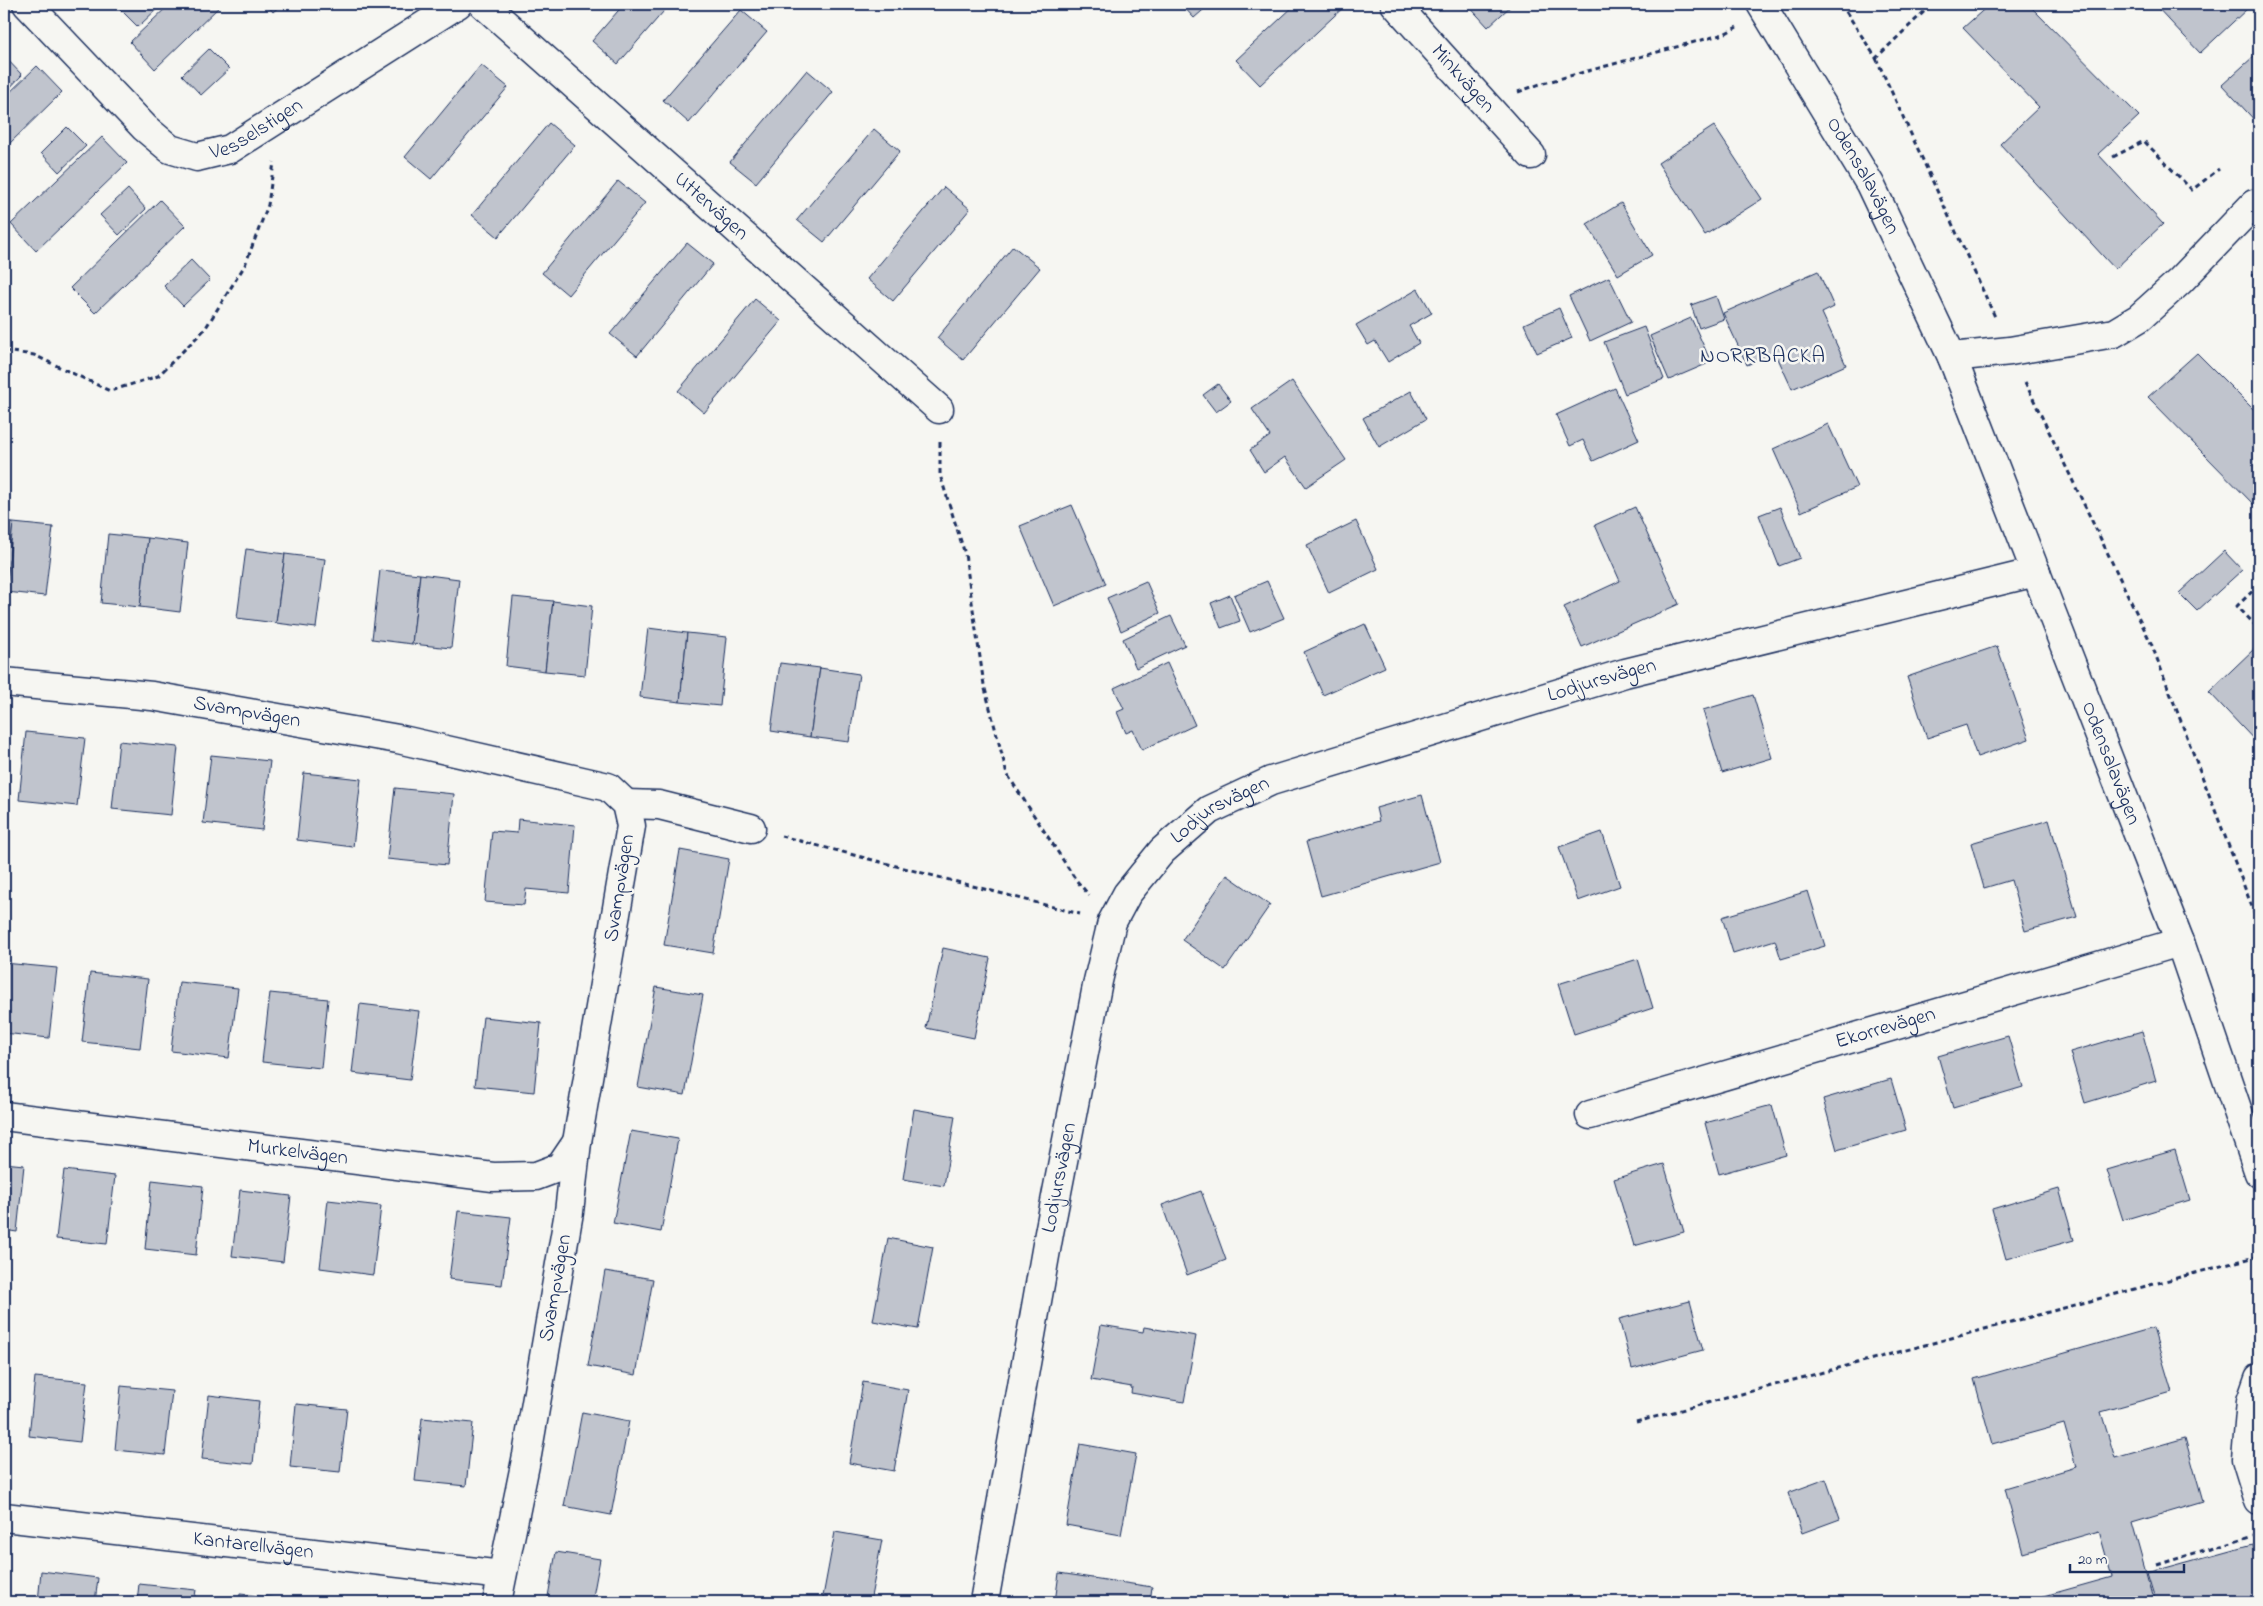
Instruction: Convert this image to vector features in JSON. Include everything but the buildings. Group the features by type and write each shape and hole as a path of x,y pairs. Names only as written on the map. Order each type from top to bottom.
{"street":[{"name":"Vesselstigen","path":"27,4 145,128 170,149 197,157 230,149 458,4"},
{"name":"Uttervägen","path":"483,4 939,409"},
{"name":"Minkvägen","path":"1395,4 1531,155"},
{"name":"Odensalavägen","path":"1764,8 1870,184 1952,356 2180,942 2259,1173"},
{"path":"1952,356 2010,351 2114,333 2140,318 2180,281 2254,204"},
{"name":"Lodjursvägen","path":"984,1602 1049,1233 1098,981 1112,922 1127,894 1162,850 1209,810 1270,781 1625,673 2036,572"},
{"name":"Svampvägen","path":"4,682 152,696 398,739 608,787 626,804 631,826 577,1142 568,1212 530,1436 497,1602"},
{"path":"626,804 659,806 751,828"},
{"name":"Ekorrevägen","path":"1590,1115 2180,942"},
{"name":"Murkelvägen","path":"4,1116 493,1177 536,1176 560,1167 577,1142"},
{"path":"2259,1378 2251,1401 2246,1459 2259,1501"},
{"name":"Kantarellvägen","path":"4,1517 502,1574"}],"path":[{"path":"1841,4 1876,58 2010,351 2151,643 2259,925"},
{"path":"1876,58 1932,4"},
{"path":"1486,105 1540,84 1724,34 1764,8"},
{"path":"4,351 34,355 110,391 158,376 205,329 246,265 268,205 279,119"},
{"path":"2113,157 2144,141 2192,190 2219,169"},
{"path":"939,409 940,475 965,554 984,685 1007,774 1076,880 1112,922"},
{"path":"2259,585 2237,606 2259,629"},
{"path":"751,828 1112,922"},
{"path":"1636,1422 2259,1256"},
{"path":"2157,1565 2259,1532"}],"district":[{"name":"NORRBACKA","path":"1763,357"}]}
